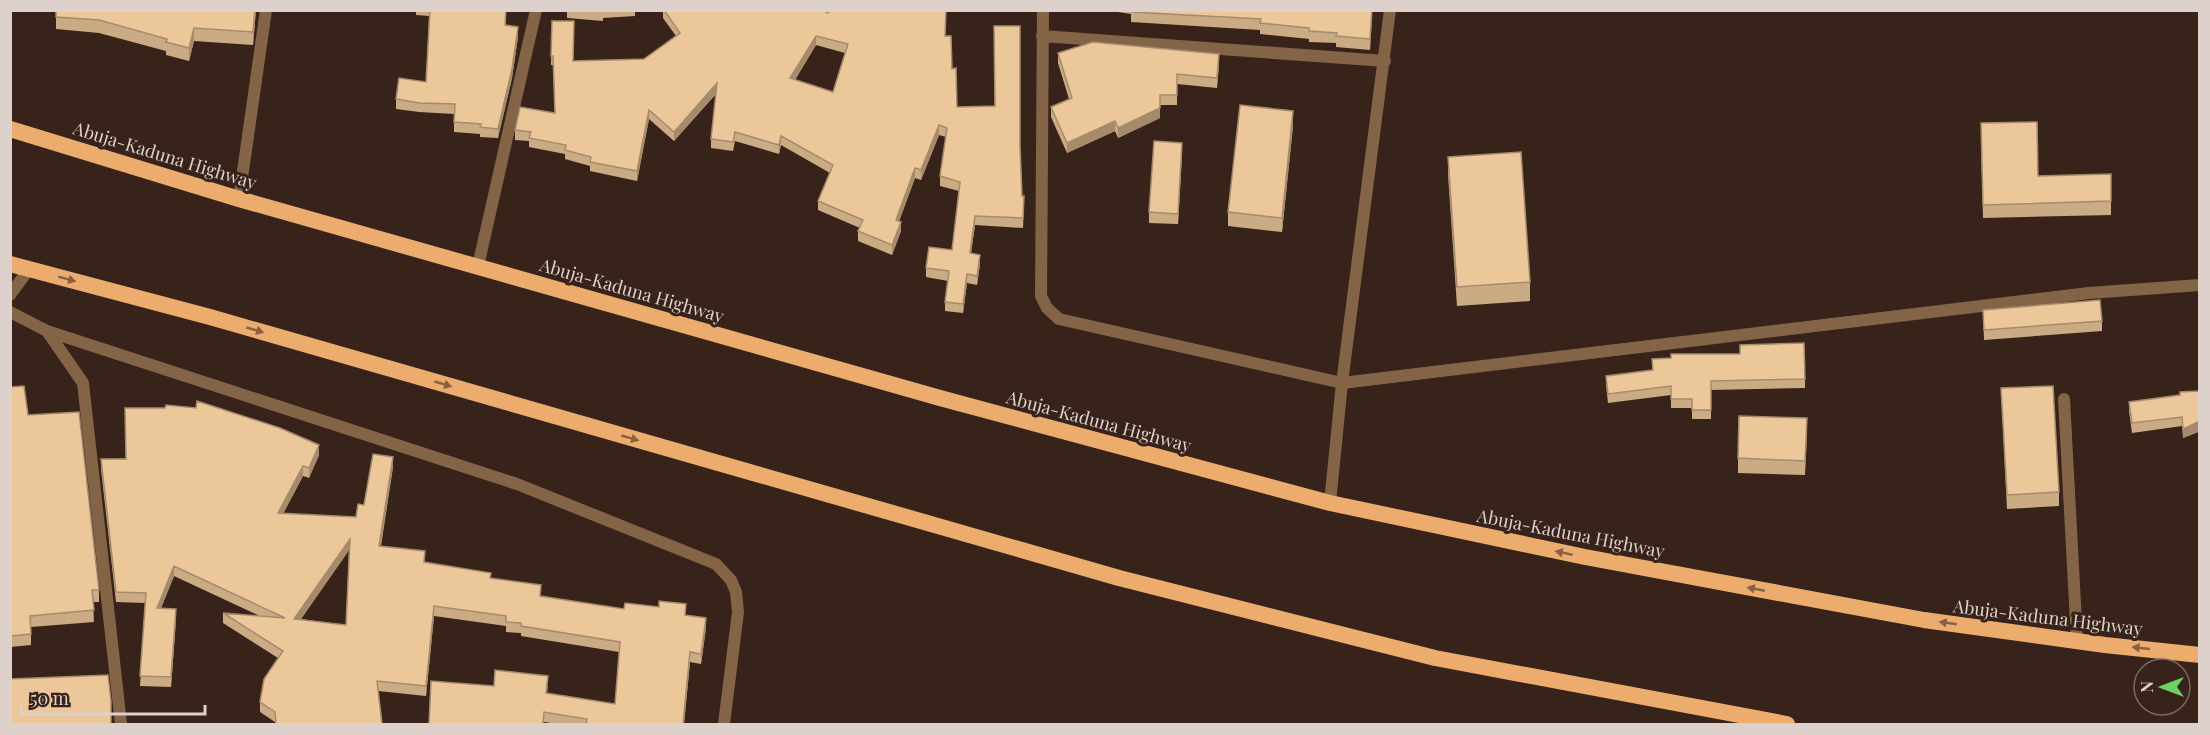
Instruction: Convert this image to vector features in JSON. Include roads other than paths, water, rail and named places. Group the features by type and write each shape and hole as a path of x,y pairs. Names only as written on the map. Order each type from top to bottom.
{"highway":[{"name":"Abuja-Kaduna Highway","path":"10,129 239,199 940,398 1330,503 1586,557 1912,618 2199,655"},
{"path":"10,264 210,317 1119,578 1435,658 1787,724"}],"street":[{"path":"239,199 266,10"},
{"path":"478,266 536,10"},
{"path":"1043,10 1041,36 1041,296 1047,308 1059,319 1342,383 2089,293 2199,285"},
{"path":"1330,503 1342,383 1390,10"},
{"path":"1041,36 1385,61"},
{"path":"10,295 28,269"},
{"path":"10,312 46,331 517,484 716,564 731,580 736,592 738,612 724,724"},
{"path":"46,331 83,384 121,724"},
{"path":"2064,399 2078,641"}]}
